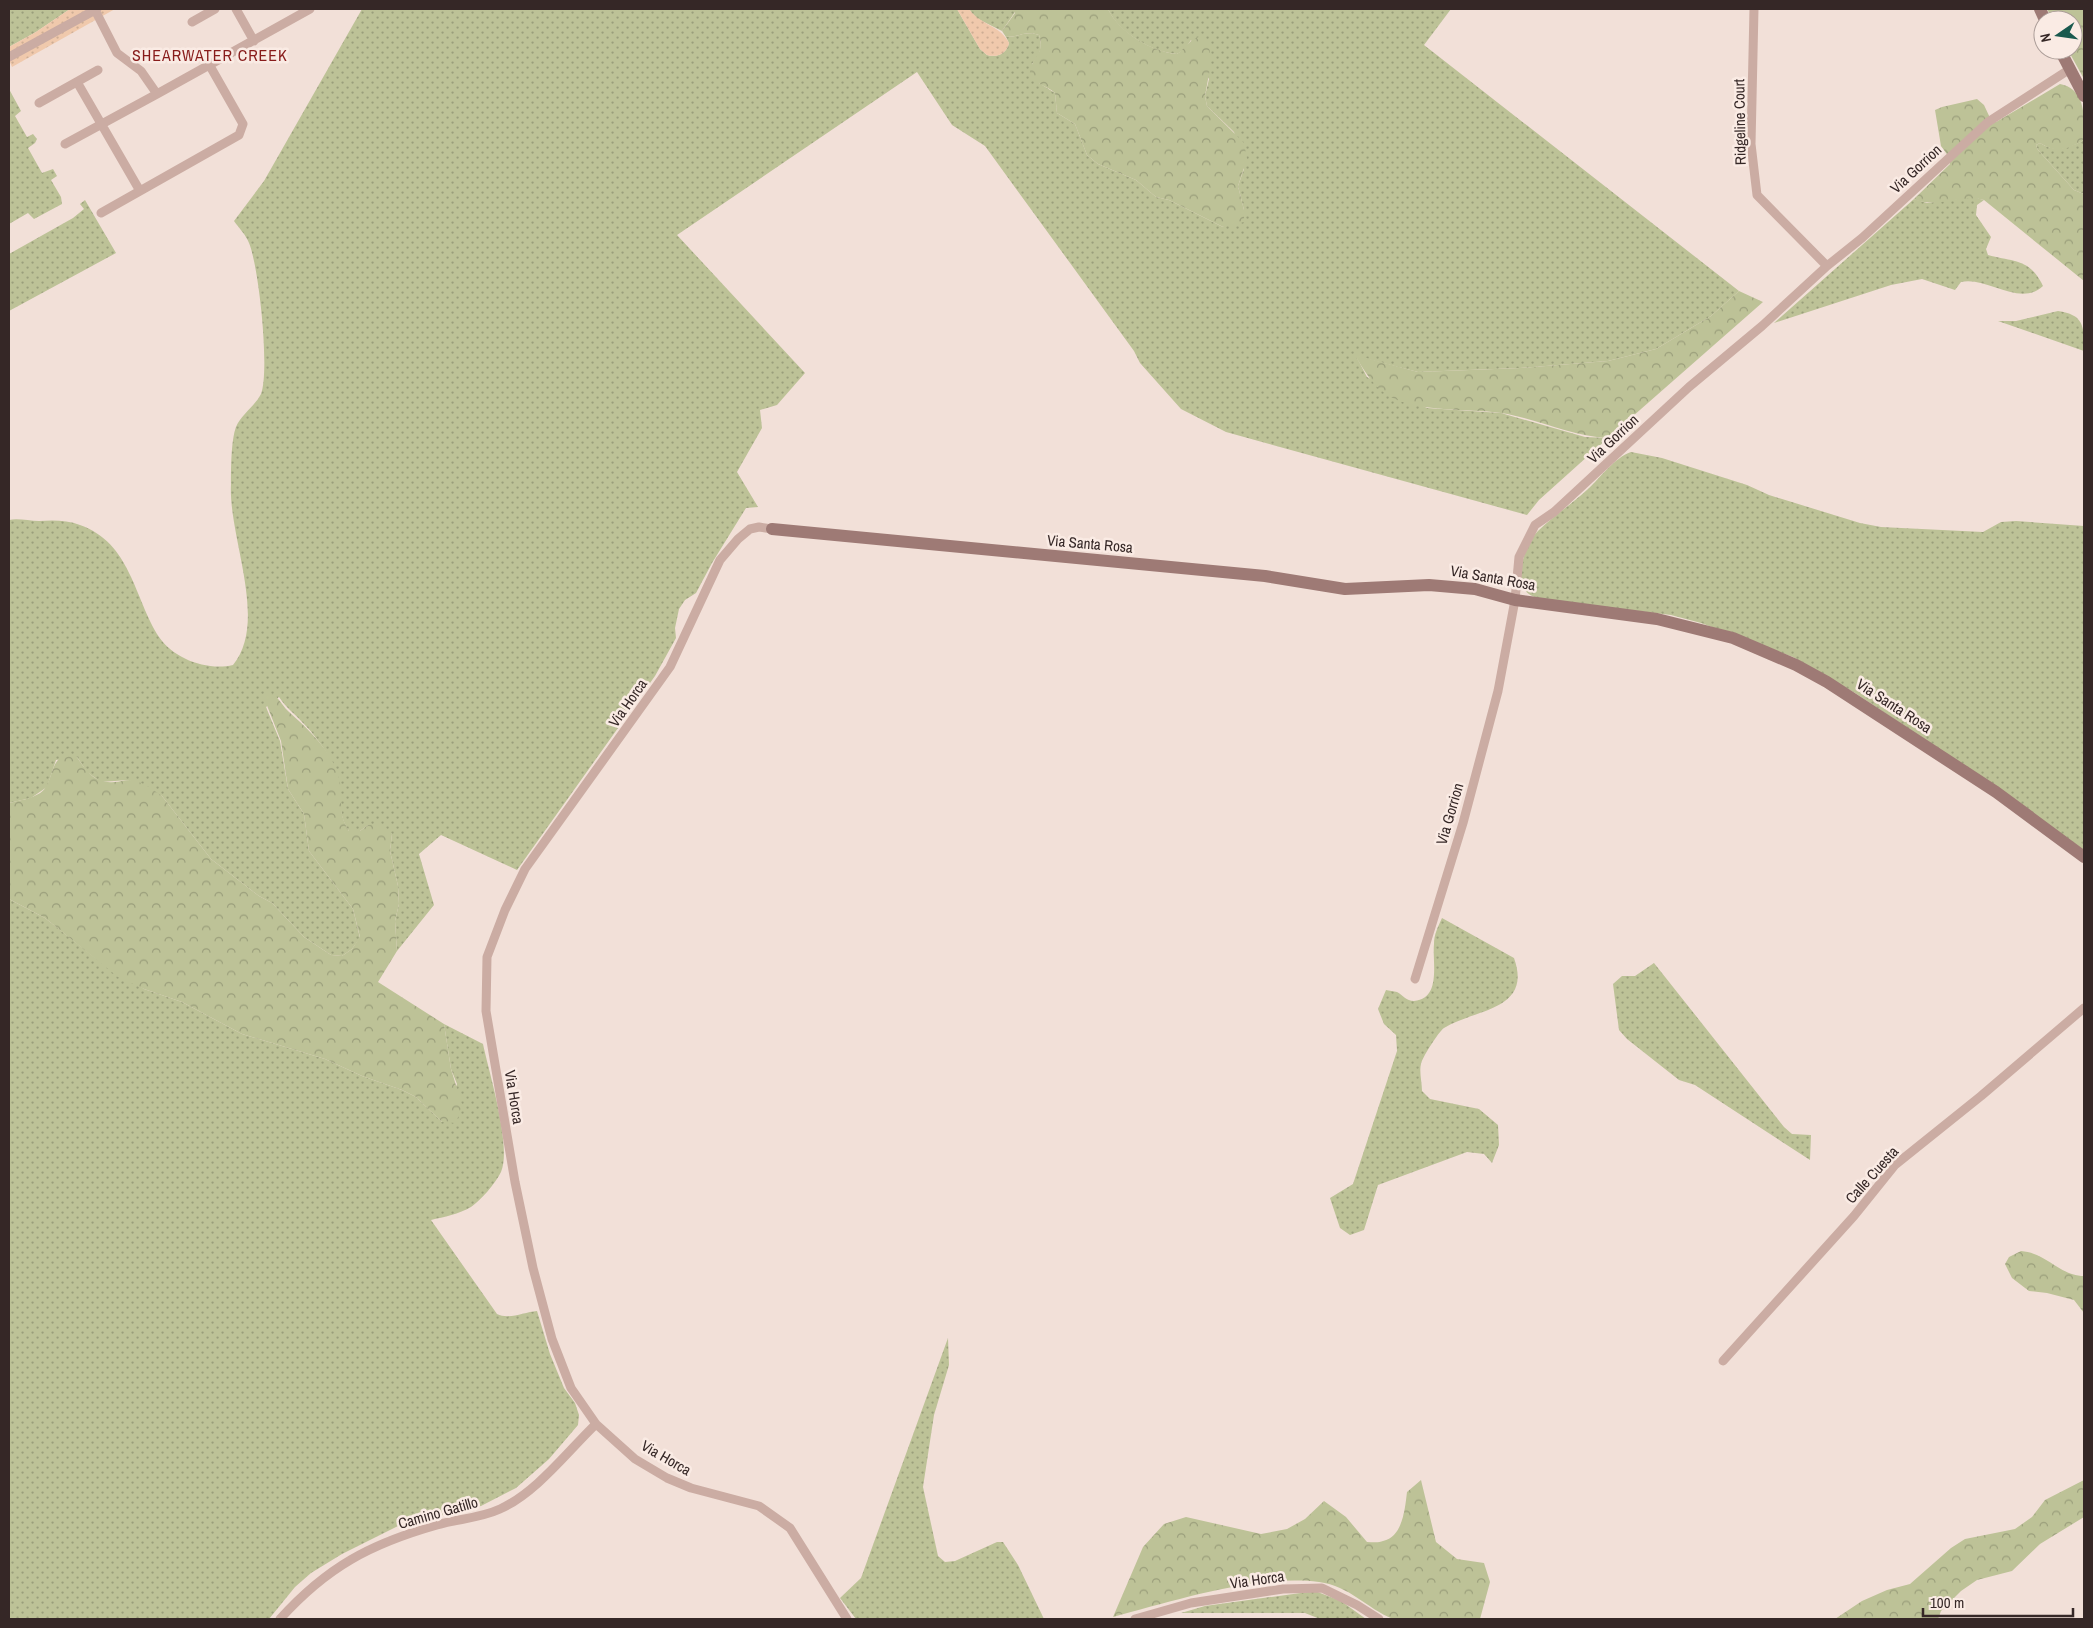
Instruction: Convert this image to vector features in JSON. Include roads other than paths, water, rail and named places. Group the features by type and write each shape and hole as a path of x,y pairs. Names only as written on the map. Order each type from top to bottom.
{"street":[{"path":"9,57 96,9 117,54 141,71 157,94"},
{"path":"192,22 215,9"},
{"path":"236,9 254,41"},
{"path":"65,144 210,66 310,9"},
{"name":"Ridgeline Court","path":"1754,9 1752,144 1757,195 1827,266"},
{"path":"2065,60 2084,96"},
{"path":"101,212 240,135 243,130 243,124 210,66"},
{"name":"Via Gorrion","path":"1415,979 1463,823 1496,701 1515,600 1519,557 1535,525 1554,512 1689,387 1762,326 1827,266 1862,238 1988,122 2070,69"},
{"path":"39,103 98,70"},
{"path":"77,82 140,191"},
{"name":"Via Horca","path":"772,529 759,527 750,529 738,539 720,560 670,667 525,870 505,910 487,957 486,1011 515,1182 533,1268 552,1339 571,1388 596,1424 635,1458 667,1478 720,1498 759,1506 790,1528 847,1619"},
{"name":"Via Santa Rosa","path":"772,529 1058,558 1265,576 1345,589 1429,585 1475,589 1515,600 1657,619 1698,628 1764,650 1827,682 1996,792 2084,857"},
{"name":"Calle Cuesta","path":"1723,1361 1854,1216 1895,1165 1981,1096 2084,1008"},
{"name":"Camino Gatillo","path":"280,1619 302,1595 325,1575 350,1559 410,1534 498,1510 524,1496 596,1424"},
{"name":"Via Horca","path":"1135,1619 1191,1603 1283,1589 1322,1588 1358,1605 1378,1619"}],"district":[{"name":"SHEARWATER CREEK","path":"210,55"}]}
